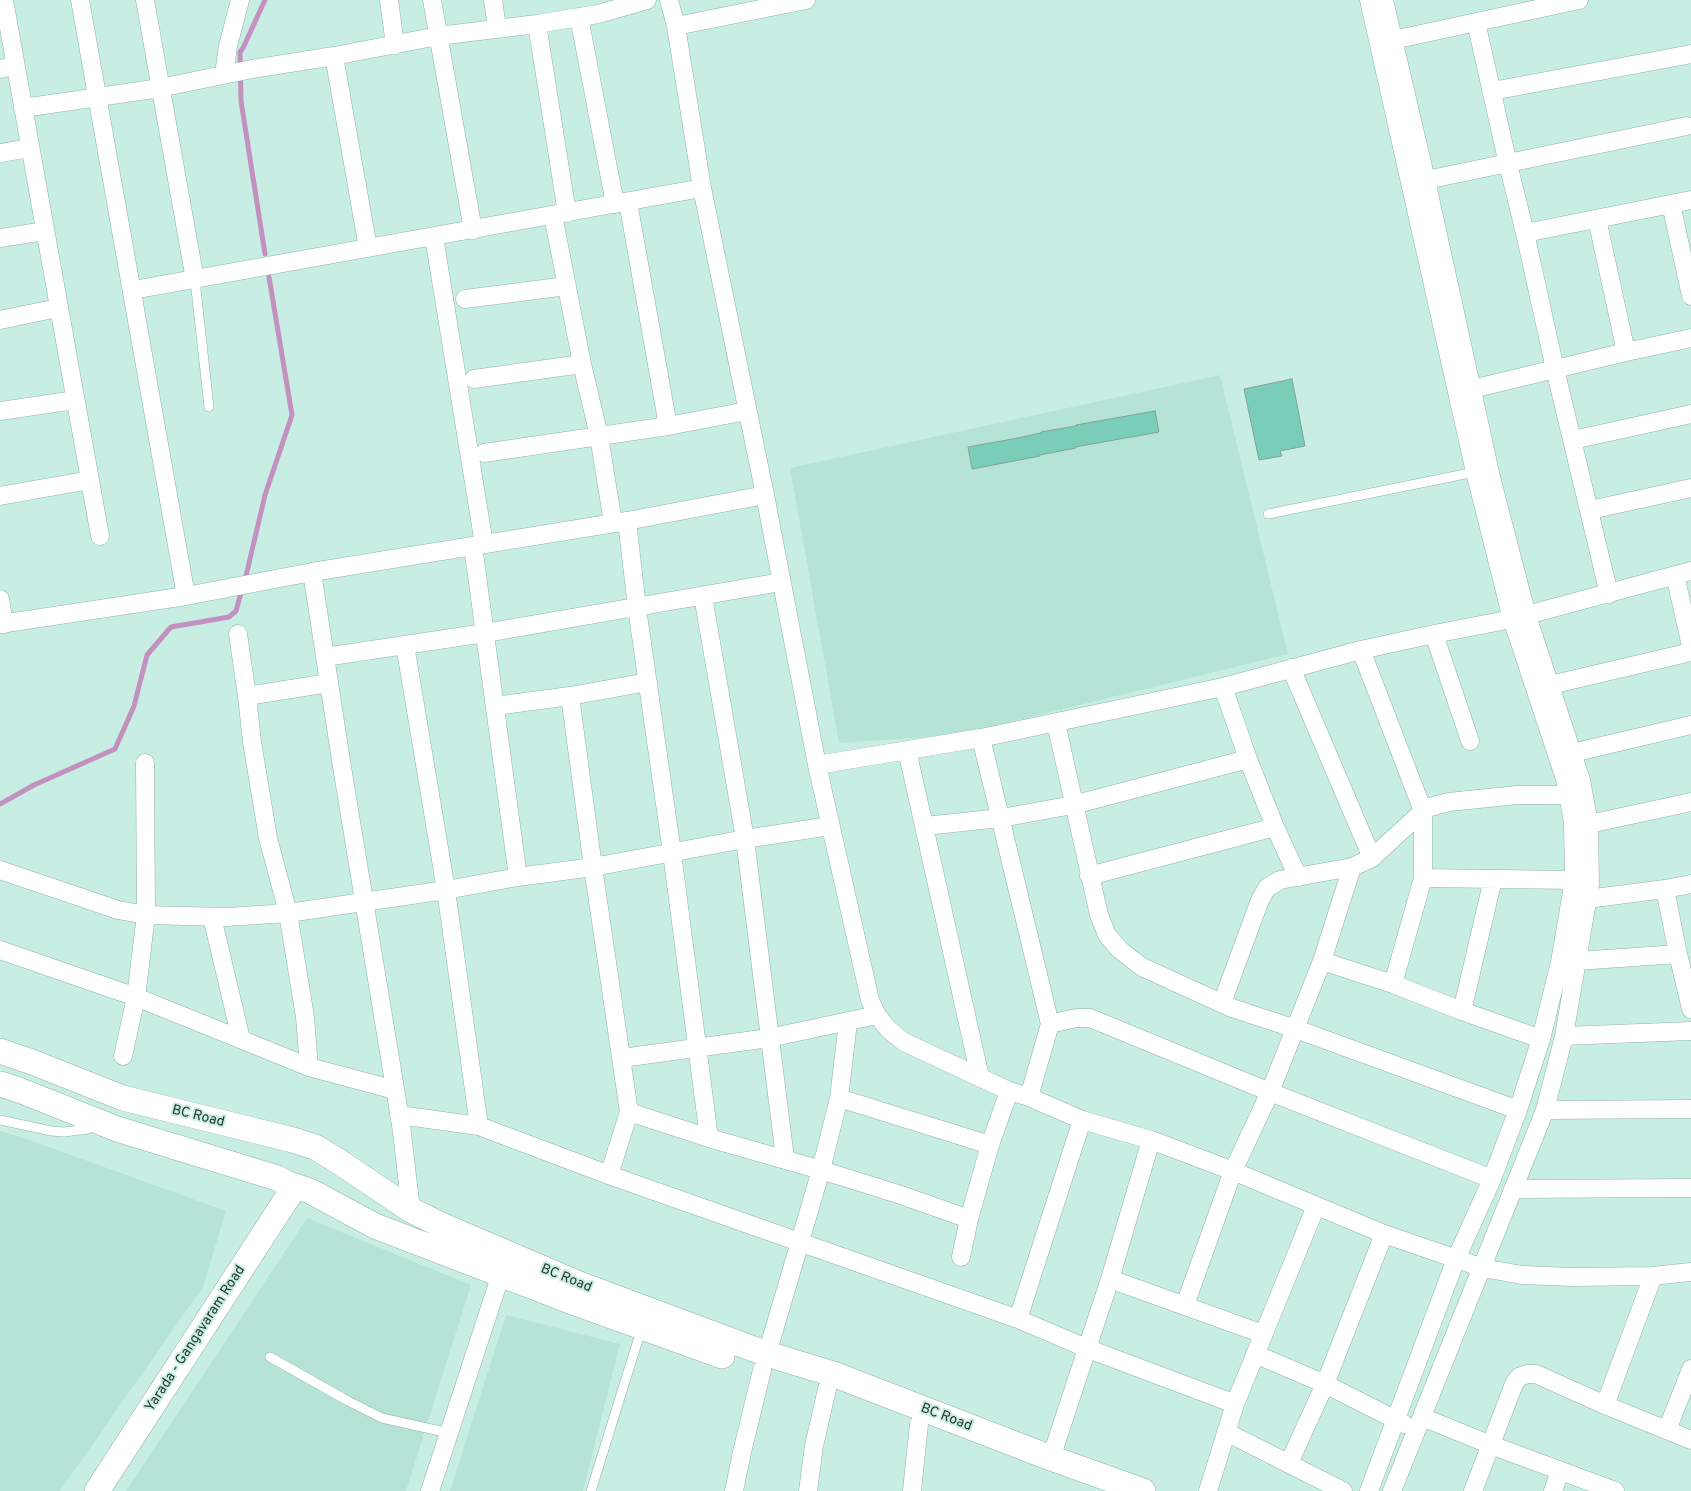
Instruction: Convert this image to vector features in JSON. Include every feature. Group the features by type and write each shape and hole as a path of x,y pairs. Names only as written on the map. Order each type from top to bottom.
{"street":[{"path":"4,0 8,67 23,108 100,536"},
{"path":"80,0 186,596"},
{"path":"144,0 194,280"},
{"path":"228,73 228,46 240,0"},
{"path":"389,0 395,45"},
{"path":"432,0 473,230"},
{"path":"493,0 497,28"},
{"path":"23,108 160,88 252,68 334,56 438,36 537,24 579,16 596,7 647,0"},
{"path":"669,0 676,26 702,188 765,495 817,765 870,1000 877,1015 888,1029 904,1042 1009,1090 1082,1120 1152,1140 1384,1234 1482,1268 1522,1275 1572,1277 1653,1276 1691,1272"},
{"path":"676,26 806,0"},
{"path":"1369,0 1475,472 1520,618 1569,795 1573,822 1574,880 1560,962 1541,1039 1518,1110 1492,1179 1456,1260 1369,1491"},
{"path":"1384,0 1472,389 1520,618 1550,685 1581,780 1589,824 1590,884 1564,1036 1545,1110 1392,1491"},
{"path":"1393,40 1579,0"},
{"path":"579,16 622,203 668,426"},
{"path":"1476,22 1508,164 1526,232 1555,369 1609,594"},
{"path":"537,24 567,286 582,364 620,522 637,608 672,853 709,1138"},
{"path":"1492,91 1691,54"},
{"path":"334,56 368,248"},
{"path":"1426,180 1687,126"},
{"path":"0,153 30,148"},
{"path":"133,290 702,188"},
{"path":"1526,232 1597,220 1691,200"},
{"path":"1671,204 1691,296"},
{"path":"1597,220 1626,352"},
{"path":"0,238 45,231"},
{"path":"434,236 479,545 485,633 518,877"},
{"path":"466,299 567,286"},
{"path":"0,320 58,308"},
{"path":"1472,389 1691,338"},
{"path":"474,379 582,364"},
{"path":"0,412 75,400"},
{"path":"484,453 668,426 747,411"},
{"path":"1572,440 1691,414"},
{"path":"0,496 90,480"},
{"path":"1590,510 1691,488"},
{"path":"0,599 2,624 186,596 312,572 620,522 765,495"},
{"path":"312,572 399,1115 412,1210"},
{"path":"817,765 982,738 1223,687 1361,650 1520,618 1683,573 1691,646"},
{"path":"325,657 637,608 781,582"},
{"path":"703,596 745,839 785,1158"},
{"path":"238,634 248,696 252,742 268,838 288,913 306,1024 309,1067"},
{"path":"1434,634 1470,741"},
{"path":"405,645 446,890 479,1126"},
{"path":"1361,650 1423,811 1423,878 1393,984"},
{"path":"1550,685 1691,652"},
{"path":"1291,668 1372,858"},
{"path":"495,706 570,696 648,682"},
{"path":"248,696 329,683"},
{"path":"1223,687 1248,759 1275,827 1298,876"},
{"path":"570,696 629,1112 609,1175"},
{"path":"1056,723 1099,915 1107,934 1120,950 1142,967 1222,1003 1518,1110"},
{"path":"1572,753 1691,725"},
{"path":"982,738 1050,1024 1028,1097"},
{"path":"907,750 980,1077"},
{"path":"925,826 1001,818 1073,804 1248,759"},
{"path":"123,1056 136,996 146,915 144,763"},
{"path":"1222,1003 1260,900 1267,888 1280,880 1352,867 1372,858 1423,811 1449,802 1517,796 1569,795"},
{"path":"1589,824 1691,802"},
{"path":"0,870 118,910 146,915 227,918 288,913 446,890 830,826"},
{"path":"1090,876 1275,827"},
{"path":"1185,1305 1232,1171 1270,1092 1296,1029 1322,960 1352,867"},
{"path":"1423,878 1574,880"},
{"path":"1462,1011 1493,879"},
{"path":"1587,899 1691,884"},
{"path":"1665,889 1691,1010"},
{"path":"212,917 241,1039"},
{"path":"0,950 136,996 309,1067 395,1090"},
{"path":"1577,961 1678,954"},
{"path":"1322,960 1393,984 1541,1039"},
{"path":"622,1058 769,1038 877,1015"},
{"path":"1050,1024 1076,1018 1090,1018 1270,1092 1492,1179"},
{"path":"734,1491 765,1362 801,1242 839,1098 848,1022"},
{"path":"1564,1036 1691,1031"},
{"name":"BC Road","path":"0,1051 123,1098 293,1140 323,1152 412,1210 441,1225 765,1362 833,1374 1142,1491"},
{"path":"0,1084 117,1129 294,1185 375,1226 500,1274 642,1327 765,1362 827,1389 1093,1491"},
{"path":"961,1257 969,1219 990,1145 1009,1090"},
{"path":"839,1098 990,1145"},
{"path":"1545,1110 1691,1109"},
{"path":"629,1112 709,1138 785,1158 969,1219"},
{"path":"399,1115 479,1126 609,1175 1018,1319 1086,1348 1235,1404"},
{"path":"1018,1319 1082,1120"},
{"path":"293,1140 281,1155 294,1185"},
{"path":"1051,1458 1110,1279 1152,1140"},
{"path":"294,1185 319,1179 325,1163 323,1152"},
{"name":"Yarada - Gangavaram Road","path":"97,1491 294,1185"},
{"path":"1513,1189 1691,1188"},
{"path":"1208,1491 1235,1404 1316,1206"},
{"path":"1289,1463 1325,1384 1384,1234"},
{"path":"430,1491 500,1274"},
{"path":"1605,1405 1653,1276"},
{"path":"1110,1279 1263,1334"},
{"path":"1255,1354 1325,1384 1396,1419 1491,1445 1615,1491"},
{"path":"1667,1430 1691,1369"},
{"path":"1473,1491 1514,1384 1519,1377 1527,1374 1536,1374 1691,1440"},
{"path":"808,1491 814,1446 827,1389"},
{"path":"912,1491 919,1424"},
{"path":"1226,1432 1344,1491"},
{"path":"1552,1491 1560,1471"}],"lane":[{"path":"194,280 209,407"},
{"path":"1268,514 1475,472"},
{"path":"0,1120 64,1132 88,1129 99,1122"},
{"path":"591,1491 642,1327"},
{"path":"270,1357 382,1418 449,1433"}],"shaded area":[{"path":"1220,375 1288,654 957,735 839,743 790,468"},
{"path":"0,1131 226,1211 203,1287 60,1491 0,1491"},
{"path":"307,1218 471,1285 406,1491 126,1491"},
{"path":"506,1315 620,1344 583,1491 450,1491"}],"building":[{"path":"1292,379 1305,446 1280,451 1282,456 1259,460 1244,389"},
{"path":"1155,411 1159,432 1075,447 972,469 968,447"}],"waterway":[{"path":"265,0 240,52 241,101 265,254"},
{"path":"245,580 265,495 292,415 269,277"},
{"path":"0,804 34,785 115,749 134,706 147,655 171,627 229,617 236,611 242,589"}]}
